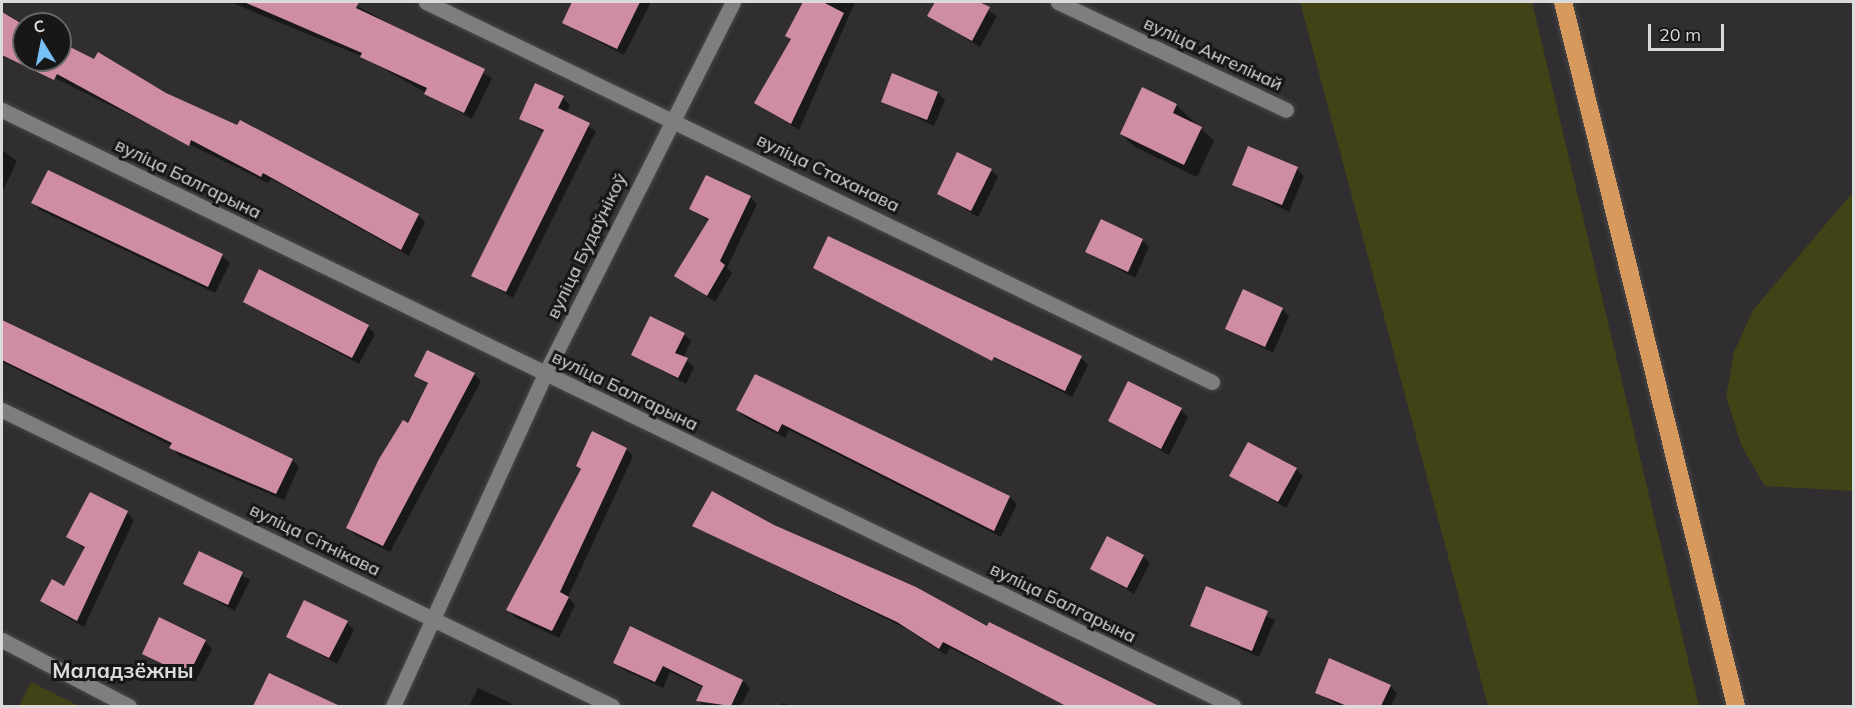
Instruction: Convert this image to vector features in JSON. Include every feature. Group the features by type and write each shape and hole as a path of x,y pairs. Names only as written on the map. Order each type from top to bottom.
{"highway":[{"path":"1563,2 1736,706"}],"street":[{"name":"вуліца Стаханава","path":"426,2 672,118 1212,382"},
{"name":"вуліца Будаўнікоў","path":"393,706 545,374 672,118 733,2"},
{"name":"вуліца Ангелінай","path":"1058,2 1287,110"},
{"name":"вуліца Балгарына","path":"2,110 1233,706"},
{"name":"вуліца Сітнікава","path":"2,410 612,706"},
{"path":"2,640 129,706"}],"shaded area":[{"path":"1300,2 1532,2 1699,706 1488,706"},
{"path":"1853,192 1853,491 1765,486 1742,447 1726,397 1734,352 1753,310"},
{"path":"31,682 79,706 19,706"}],"building":[{"path":"244,2 359,2 356,8 485,69 464,113 424,94 427,88 360,57 362,53"},
{"path":"572,2 640,2 617,49 562,23"},
{"path":"803,2 823,2 844,13 791,124 754,103 791,39 785,36"},
{"path":"935,2 979,2 990,7 972,41 927,16"},
{"path":"2,12 12,18 12,60 2,55"},
{"path":"72,48 94,59 98,52 166,93 237,125 240,120 419,214 401,250 263,173 261,177 191,140 189,146 57,74 54,80 37,72 72,72"},
{"path":"892,73 938,92 927,120 881,102"},
{"path":"535,83 564,96 558,108 590,123 506,292 471,276 544,130 519,119"},
{"path":"1142,87 1177,104 1173,113 1202,127 1184,165 1120,134"},
{"path":"1248,146 1298,167 1282,205 1232,185"},
{"path":"957,152 992,169 971,211 937,194"},
{"path":"48,170 223,254 208,287 31,203"},
{"path":"706,175 751,196 720,261 725,265 707,296 674,276 709,219 689,209"},
{"path":"1101,219 1143,239 1128,272 1085,252"},
{"path":"828,236 1082,356 1065,391 994,357 992,361 813,268"},
{"path":"259,269 369,325 352,358 243,302"},
{"path":"1243,289 1283,308 1265,347 1225,329"},
{"path":"650,316 685,333 675,353 688,358 678,378 631,355"},
{"path":"2,320 293,459 276,494 169,448 172,443 2,360"},
{"path":"427,350 475,373 383,546 346,528 379,459 403,420 408,423 428,383 414,376"},
{"path":"755,374 1010,496 994,531 782,424 778,432 736,410"},
{"path":"1128,381 1182,408 1161,449 1108,421"},
{"path":"592,431 627,448 560,592 569,597 552,631 506,610 581,469 576,466"},
{"path":"1248,442 1297,468 1278,502 1229,476"},
{"path":"712,491 774,525 916,587 987,626 989,622 1159,706 1066,706 943,642 939,649 897,622 692,526"},
{"path":"90,492 128,511 77,621 40,601 52,579 64,586 85,547 66,537"},
{"path":"1107,536 1144,555 1127,588 1090,569"},
{"path":"199,551 243,572 228,605 183,584"},
{"path":"1206,586 1268,611 1252,651 1190,626"},
{"path":"304,600 348,621 329,658 286,637"},
{"path":"159,617 206,640 188,676 142,654"},
{"path":"630,626 743,680 731,706 696,701 703,686 663,666 655,682 613,663"},
{"path":"1329,658 1391,685 1381,706 1347,706 1315,693"},
{"path":"269,673 340,706 253,706"}],"district":[{"name":"Маладзёжны","path":"123,670"}]}
